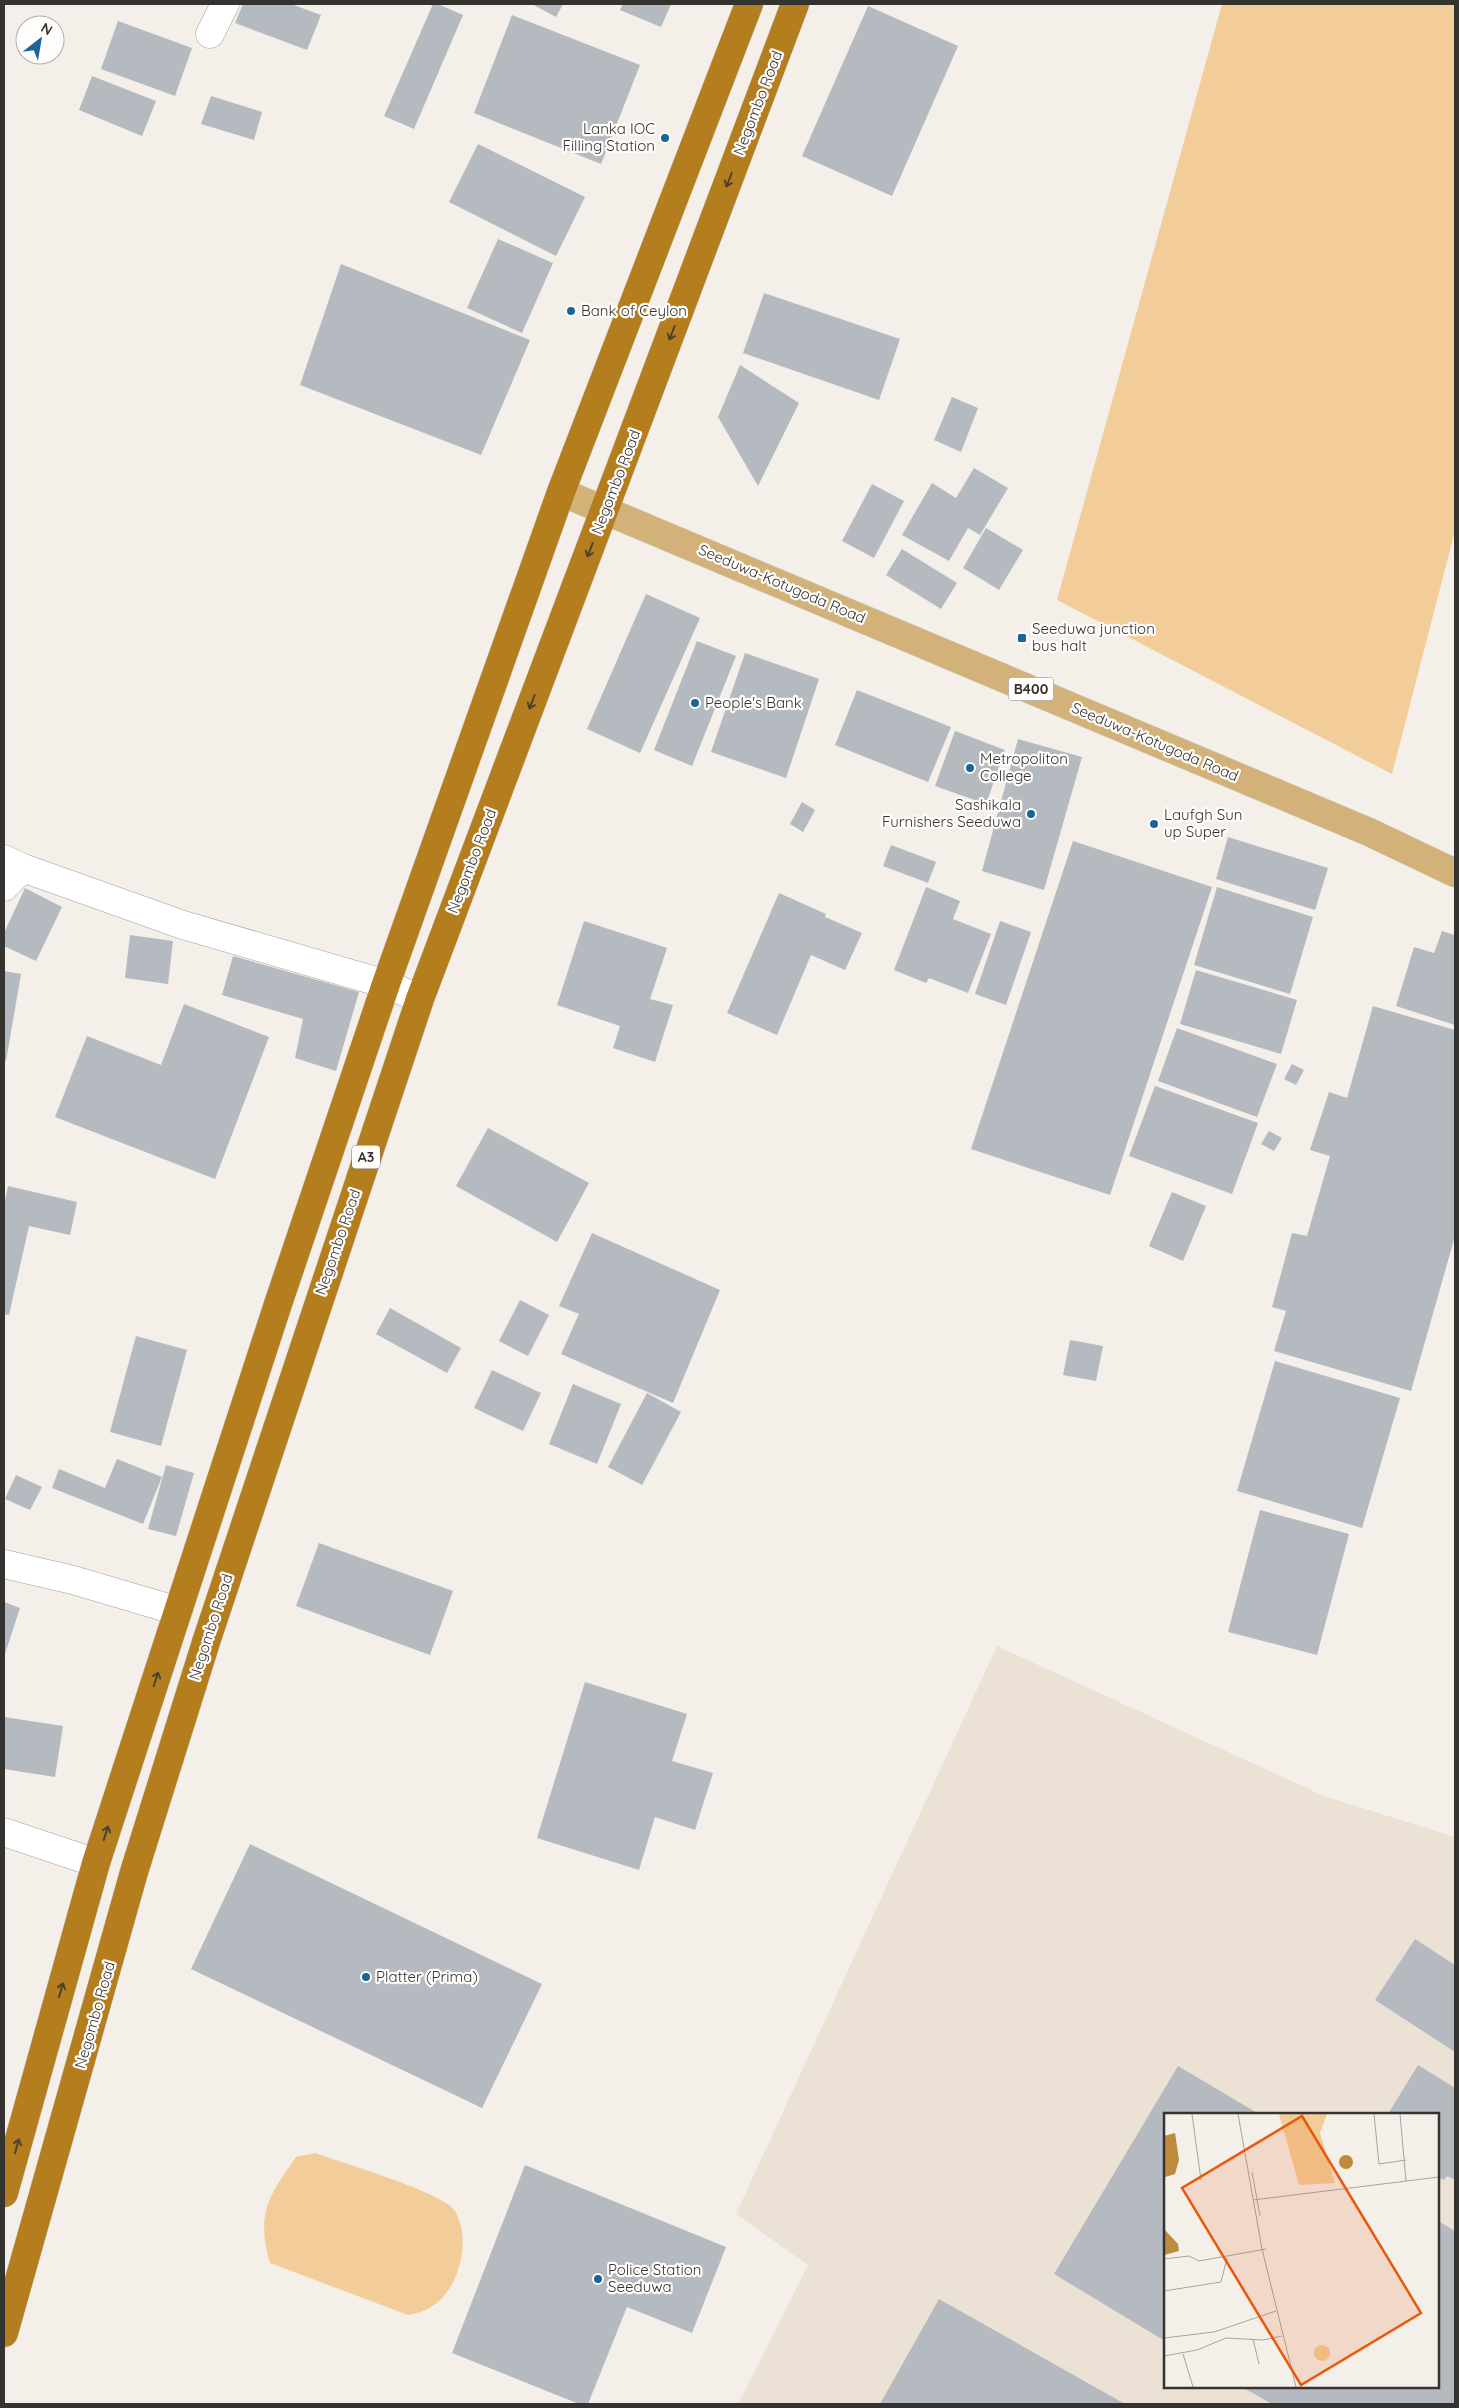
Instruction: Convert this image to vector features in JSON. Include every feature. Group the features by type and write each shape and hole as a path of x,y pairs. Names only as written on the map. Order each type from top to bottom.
{"highway":[{"name":"A3","path":"4,2193 96,1863 281,1295 386,984 561,492 749,4"},
{"name":"Negombo Road","path":"4,2333 134,1872 207,1638 420,999 795,4"}],"main road":[{"name":"Seeduwa-Kotugoda Road","path":"561,492 606,509 1368,832 1455,873"}],"street":[{"path":"210,34 224,4"},
{"path":"4,887 14,863 183,926 386,984 420,999"},
{"path":"4,1564 73,1580 178,1611"},
{"path":"4,1832 96,1863"}],"shaded area":[{"path":"1222,4 1455,4 1455,531 1392,774 1057,600"},
{"path":"997,1646 1324,1796 1455,1837 1455,2404 738,2404 808,2265 736,2214"},
{"path":"315,2153 413,2187 447,2204 455,2211 461,2226 463,2242 461,2258 453,2282 438,2302 425,2310 408,2315 270,2263 264,2231 267,2207 278,2184 296,2157"}],"building":[{"path":"243,4 291,4 321,15 307,50 235,23"},
{"path":"433,4 438,4 463,15 414,129 384,116"},
{"path":"532,4 563,4 556,17"},
{"path":"623,4 671,4 661,27 620,10"},
{"path":"868,6 958,46 892,196 802,156"},
{"path":"512,15 640,65 601,164 474,113"},
{"path":"118,21 192,48 175,96 101,69"},
{"path":"92,76 156,101 142,136 79,110"},
{"path":"211,96 262,112 254,140 201,124"},
{"path":"478,144 585,197 556,256 449,202"},
{"path":"498,239 553,263 522,333 467,308"},
{"path":"341,264 530,340 481,455 300,385"},
{"path":"764,293 900,339 879,400 743,353"},
{"path":"740,365 799,403 758,486 718,417"},
{"path":"952,397 978,408 961,452 934,440"},
{"path":"974,468 1008,488 980,535 968,528 949,561 902,535 932,483 956,498"},
{"path":"872,484 904,501 874,558 842,541"},
{"path":"986,528 1023,550 999,590 963,568"},
{"path":"902,549 957,583 941,609 886,575"},
{"path":"646,594 700,618 640,753 587,729"},
{"name":"People's Bank","path":"697,641 736,656 692,766 654,750"},
{"path":"745,653 819,679 786,778 711,752"},
{"path":"857,690 951,727 928,782 835,745"},
{"name":"Metropoliton College","path":"955,731 1005,750 986,804 935,786"},
{"name":"Sashikala Furnishers Seeduwa","path":"1018,739 1082,757 1044,890 982,871"},
{"path":"802,802 815,810 803,832 790,824"},
{"path":"1228,837 1328,868 1315,910 1216,879"},
{"path":"1073,841 1212,887 1110,1195 971,1149"},
{"path":"891,845 936,862 928,883 883,866"},
{"path":"926,887 960,901 953,919 991,934 968,993 929,978 926,983 894,970"},
{"path":"1217,887 1313,917 1290,994 1194,965"},
{"path":"25,888 62,907 36,961 4,946 4,933"},
{"path":"779,893 826,914 825,917 862,933 845,970 811,955 777,1035 727,1013"},
{"path":"584,921 667,948 650,999 673,1005 655,1062 613,1048 620,1026 557,1005"},
{"path":"1000,921 1031,932 1006,1005 975,994"},
{"path":"1442,931 1455,935 1455,1025 1396,1006 1414,947 1434,953"},
{"path":"130,935 173,941 168,984 125,978"},
{"path":"233,956 359,992 336,1071 295,1058 303,1019 222,995"},
{"path":"1196,970 1297,1000 1281,1054 1180,1024"},
{"path":"4,971 21,974 6,1061 4,1060"},
{"path":"184,1004 269,1037 215,1179 55,1117 87,1036 161,1065"},
{"path":"1373,1006 1455,1030 1455,1236 1411,1391 1274,1351 1286,1311 1272,1307 1292,1233 1307,1236 1330,1156 1310,1150 1329,1092 1347,1098"},
{"path":"1177,1028 1277,1064 1257,1117 1158,1081"},
{"path":"1292,1064 1304,1070 1296,1085 1284,1079"},
{"path":"1155,1086 1258,1123 1232,1194 1129,1156"},
{"path":"488,1128 589,1183 557,1242 456,1186"},
{"path":"1269,1131 1282,1138 1274,1151 1261,1144"},
{"path":"8,1186 77,1202 70,1235 29,1226 9,1315 4,1314 4,1206"},
{"path":"1172,1192 1206,1206 1183,1261 1149,1246"},
{"path":"592,1233 720,1290 673,1403 561,1354 579,1314 559,1306"},
{"path":"520,1300 549,1315 528,1356 499,1341"},
{"path":"390,1308 461,1348 447,1373 376,1334"},
{"path":"136,1336 187,1350 161,1446 110,1432"},
{"path":"1070,1340 1103,1346 1096,1381 1063,1375"},
{"path":"1275,1361 1400,1398 1362,1528 1237,1491"},
{"path":"492,1370 541,1393 523,1431 474,1408"},
{"path":"573,1384 621,1404 597,1464 549,1444"},
{"path":"647,1393 681,1412 642,1485 608,1467"},
{"path":"117,1459 162,1477 143,1524 52,1488 59,1469 105,1488"},
{"path":"166,1465 194,1473 176,1536 148,1529"},
{"path":"16,1475 42,1487 30,1510 5,1499"},
{"path":"1260,1510 1349,1534 1317,1655 1228,1632"},
{"path":"319,1543 453,1591 430,1655 296,1606"},
{"path":"4,1602 20,1608 4,1657"},
{"path":"585,1682 687,1714 672,1761 713,1773 695,1830 655,1817 639,1870 537,1838"},
{"path":"4,1717 63,1726 55,1777 4,1769"},
{"name":"Platter (Prima)","path":"250,1844 542,1984 482,2108 191,1969"},
{"path":"1415,1939 1455,1965 1455,2052 1375,2000"},
{"path":"1418,2065 1455,2088 1455,2180 1447,2176 1444,2180 1439,2178 1439,2113 1389,2113"},
{"path":"1178,2066 1257,2113 1164,2113 1164,2340 1054,2274"},
{"name":"Police Station Seeduwa","path":"525,2165 726,2247 692,2333 627,2307 588,2404 579,2404 452,2353"},
{"path":"1439,2222 1455,2231 1455,2404 1272,2404 1244,2388 1439,2388"},
{"path":"939,2299 1125,2404 880,2404"}],"place":[{"name":"Lanka IOC Filling Station","path":"665,138"},
{"name":"Bank of Ceylon","path":"571,311"},
{"name":"Seeduwa junction bus halt","path":"1022,638"},
{"name":"People's Bank","path":"695,703"},
{"name":"Metropoliton College","path":"970,768"},
{"name":"Sashikala Furnishers Seeduwa","path":"1031,814"},
{"name":"Laufgh Sun up Super","path":"1154,824"},
{"name":"Platter (Prima)","path":"366,1977"},
{"name":"Police Station Seeduwa","path":"598,2279"}]}
